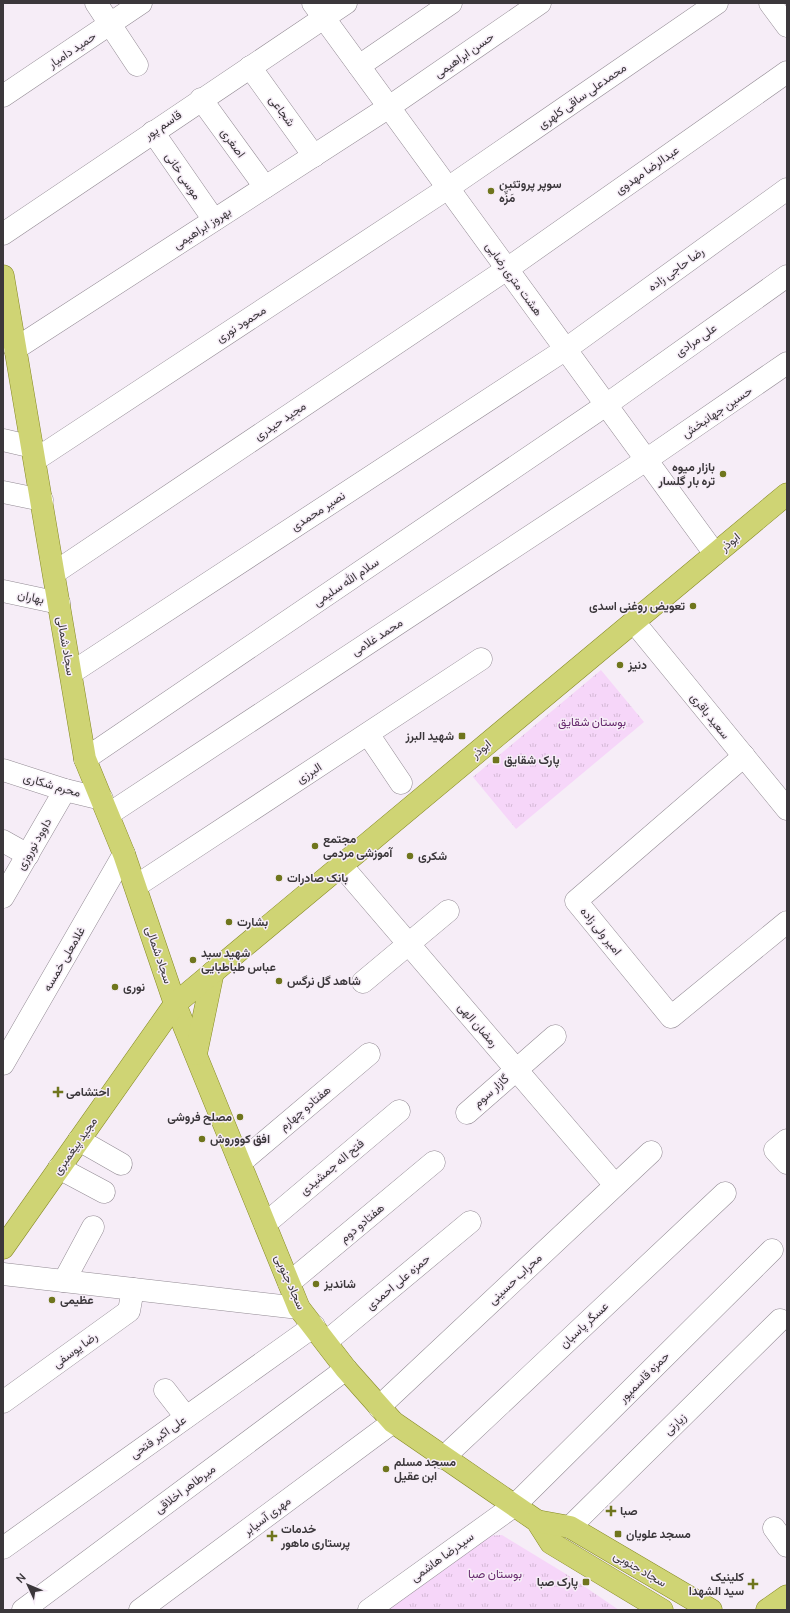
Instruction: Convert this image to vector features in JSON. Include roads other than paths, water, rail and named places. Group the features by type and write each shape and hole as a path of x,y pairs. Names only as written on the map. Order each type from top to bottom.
{"main road":[{"name":"سجاد شمالی","path":"3,276 85,759 106,806 136,886 175,1004"},
{"name":"ابوذر","path":"175,1004 787,494"},
{"path":"196,1054 213,972"},
{"name":"سجاد جنوبی","path":"175,1004 299,1308 346,1368 386,1415 443,1458 537,1521 551,1543 662,1610"},
{"name":"مجید پیغمبری","path":"3,1248 175,1004"},
{"path":"537,1521 570,1527"},
{"name":"سجاد جنوبی","path":"570,1527 711,1610"},
{"path":"767,1610 787,1596"},
{"path":"786,1610 787,1606"}],"street":[{"path":"96,3 137,65"},
{"name":"حمید دامیار","path":"3,96 141,3"},
{"name":"قاسم پور","path":"3,234 250,67 318,10 346,3"},
{"path":"359,66 451,3"},
{"name":"حسن ابراهیمی","path":"389,107 540,3"},
{"name":"محمدعلی ساقی کلهری","path":"448,188 717,3"},
{"path":"770,3 787,26"},
{"name":"هشت متری رضایی","path":"318,10 715,554"},
{"name":"شجاعی","path":"250,67 314,156"},
{"name":"عبدالرضا مهدوی","path":"506,269 787,72"},
{"name":"اصغری","path":"201,99 265,187"},
{"name":"بهروز ابراهیمی","path":"16,349 389,107"},
{"name":"موسی خانی","path":"153,132 214,220"},
{"name":"محمود نوری","path":"34,453 448,188"},
{"name":"رضا حاجی زاده","path":"566,349 787,190"},
{"name":"مجید حیدری","path":"54,573 506,269"},
{"name":"علی مرادی","path":"606,404 787,276"},
{"name":"نصیر محمدی","path":"71,673 566,349"},
{"name":"حسین جهانبخش","path":"646,460 787,363"},
{"name":"سلام الله سلیمی","path":"85,759 606,404"},
{"path":"3,440 34,453"},
{"name":"محمد غلامی","path":"106,806 646,460"},
{"path":"3,492 42,500"},
{"name":"بهاران","path":"3,591 59,603"},
{"name":"سعید باقری","path":"634,622 787,809"},
{"name":"البرزی","path":"136,886 481,659"},
{"path":"368,734 401,783"},
{"name":"امیر ولی زاده","path":"744,756 576,901 671,1017 787,922"},
{"name":"محرم شکاری","path":"3,770 65,790 106,806"},
{"name":"داوود نوروزی","path":"3,897 65,790"},
{"path":"3,842 28,855"},
{"name":"غلامعلی خمسه","path":"3,1064 124,854"},
{"name":"رمضان الهی","path":"341,866 615,1185"},
{"path":"363,982 448,911"},
{"name":"گازار سوم","path":"467,1113 555,1036"},
{"name":"هفتادو چهارم","path":"240,1163 369,1054"},
{"name":"فتح اله جمشیدی","path":"265,1224 399,1110"},
{"path":"79,1140 121,1164"},
{"path":"787,1140 775,1150 787,1163"},
{"name":"محراب حسینی","path":"386,1415 615,1185 651,1152"},
{"name":"هفتادو دوم","path":"289,1283 434,1162"},
{"path":"59,1168 104,1192"},
{"name":"عسگر پاسبان","path":"443,1458 725,1193"},
{"name":"حمزه علی احمدی","path":"320,1334 470,1222"},
{"path":"64,1281 93,1227"},
{"name":"حمزه قاسمپور","path":"515,1505 772,1250"},
{"path":"3,1274 299,1308"},
{"name":"رضا یوسفی","path":"3,1402 129,1311 133,1288"},
{"name":"زیارتی","path":"570,1527 780,1320"},
{"name":"علی اکبر فتحی","path":"3,1548 186,1417 320,1334"},
{"name":"میرطاهر اخلاقی","path":"23,1610 346,1368"},
{"path":"165,1390 186,1417"},
{"name":"مهری آسیابر","path":"140,1610 386,1415"},
{"name":"سیدرضا هاشمی","path":"369,1610 515,1505"},
{"path":"774,1528 787,1546"}],"place":[{"name":"سوپر پروتئین مَزِّه","path":"491,191"},
{"name":"بازار میوه تره بار گلسار","path":"723,474"},
{"name":"تعویض روغنی اسدی","path":"693,606"},
{"name":"دنیز","path":"620,665"},
{"name":"شهید البرز","path":"462,736"},
{"name":"پارک شقایق","path":"496,760"},
{"name":"مجتمع آموزشی مردمی","path":"315,846"},
{"name":"شکری","path":"410,856"},
{"name":"بانک صادرات","path":"279,878"},
{"name":"بشارت","path":"229,922"},
{"name":"شهید سید عباس طباطبایی","path":"193,960"},
{"name":"شاهد گل نرگس","path":"279,981"},
{"name":"نوری","path":"115,987"},
{"name":"احتشامی","path":"58,1092"},
{"name":"مصلح فروشی","path":"240,1117"},
{"name":"افق کووروش","path":"202,1139"},
{"name":"شاندیز","path":"316,1284"},
{"name":"عظیمی","path":"52,1300"},
{"name":"مسجد مسلم ابن عقیل","path":"386,1469"},
{"name":"صبا","path":"611,1511"},
{"name":"مسجد علویان","path":"618,1534"},
{"name":"خدمات پرستاری ماهور","path":"272,1536"},
{"name":"پارک صبا","path":"586,1582"},
{"name":"کلینیک سید الشهدا","path":"753,1584"}],"park label":[{"name":"بوستان شقایق","path":"592,722"},
{"name":"بوستان صبا","path":"495,1574"}]}
